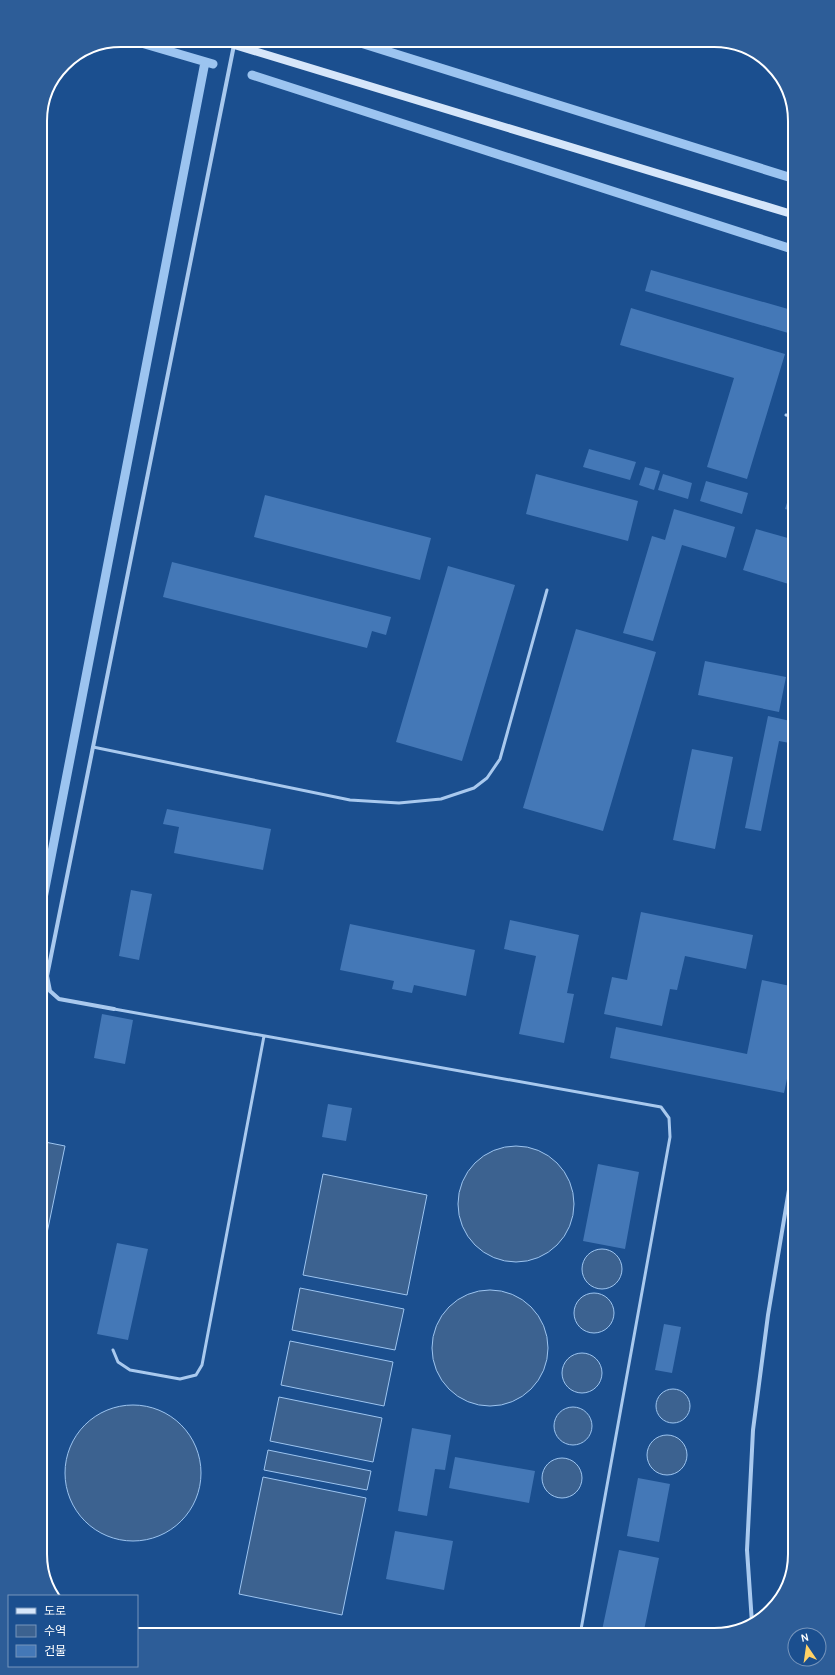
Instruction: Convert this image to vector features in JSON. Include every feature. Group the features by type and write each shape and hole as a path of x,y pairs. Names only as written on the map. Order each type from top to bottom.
{"street":[{"path":"114,1009 59,999 50,991 48,976 234,47"},
{"path":"241,47 788,213"},
{"path":"752,1618 747,1550 753,1430 768,1315 788,1196"}],"lane":[{"path":"93,747 350,800 399,803 441,799 474,788 487,778 500,759 547,590"},
{"path":"114,1009 661,1106 669,1118 670,1137 581,1628"},
{"path":"113,1350 118,1362 130,1370 166,1377 180,1379 196,1375 202,1365 264,1036"}],"water":[{"path":"47,1142 65,1146 47,1233"},
{"path":"516,1146 538,1150 548,1155 557,1163 565,1172 570,1182 574,1204 570,1226 565,1236 557,1245 548,1253 538,1258 516,1262 494,1258 484,1253 475,1245 467,1236 462,1226 458,1204 462,1182 467,1172 475,1163 484,1155 494,1150"},
{"path":"323,1174 427,1195 407,1295 303,1275"},
{"path":"602,1249 616,1255 622,1269 616,1283 602,1289 588,1283 582,1269 588,1255"},
{"path":"300,1288 404,1309 395,1350 292,1330"},
{"path":"490,1290 512,1294 531,1307 544,1326 548,1348 544,1370 531,1389 512,1402 490,1406 468,1402 449,1389 436,1370 432,1348 436,1326 449,1307 468,1294"},
{"path":"594,1293 608,1299 614,1313 608,1327 594,1333 580,1327 574,1313 580,1299"},
{"path":"290,1341 393,1362 384,1406 281,1385"},
{"path":"582,1353 596,1359 602,1373 596,1387 582,1393 568,1387 562,1373 568,1359"},
{"path":"673,1389 685,1394 690,1406 685,1418 673,1423 661,1418 656,1406 661,1394"},
{"path":"279,1397 382,1418 373,1462 270,1441"},
{"path":"133,1405 159,1410 181,1425 196,1447 201,1473 196,1499 181,1521 159,1536 133,1541 107,1536 85,1521 70,1499 65,1473 70,1447 85,1425 107,1410"},
{"path":"569,1407 577,1407 587,1412 591,1419 591,1433 587,1440 577,1445 569,1445 559,1440 557,1437 554,1430 554,1422 559,1412 562,1410"},
{"path":"667,1435 681,1441 687,1455 681,1469 667,1475 653,1469 647,1455 653,1441"},
{"path":"268,1450 371,1471 367,1490 264,1470"},
{"path":"562,1458 576,1464 582,1478 576,1492 562,1498 548,1492 542,1478 548,1464"},
{"path":"263,1477 366,1498 342,1615 239,1594"}],"building":[{"path":"651,270 788,309 788,333 645,291"},
{"path":"631,308 785,354 747,479 707,467 734,378 620,345"},
{"path":"589,449 636,462 630,480 583,467"},
{"path":"645,467 660,471 654,490 639,485"},
{"path":"536,474 638,501 628,541 526,514"},
{"path":"663,474 692,483 688,499 658,490"},
{"path":"706,481 748,493 742,514 700,501"},
{"path":"265,495 431,538 420,580 254,537"},
{"path":"788,500 788,510 785,509"},
{"path":"674,509 735,527 726,558 682,545 653,641 623,633 652,536 665,540"},
{"path":"756,529 788,538 788,584 743,570"},
{"path":"172,562 391,617 386,635 372,631 367,648 163,597"},
{"path":"448,566 515,585 462,761 396,742"},
{"path":"576,629 656,652 603,831 523,808"},
{"path":"705,661 786,677 779,712 698,695"},
{"path":"768,716 788,720 788,743 779,741 761,831 745,828"},
{"path":"692,749 733,757 715,849 673,840"},
{"path":"167,809 271,829 263,870 174,853 179,827 163,824"},
{"path":"131,890 152,894 139,960 119,956"},
{"path":"641,912 753,935 746,969 685,956 677,990 670,989 662,1026 604,1014 612,977 627,980"},
{"path":"510,920 579,935 567,993 574,994 564,1043 519,1034 536,956 504,949"},
{"path":"350,924 475,950 466,996 414,985 412,993 392,989 394,981 340,970"},
{"path":"762,980 788,986 788,1074 784,1093 610,1058 616,1027 747,1054"},
{"path":"102,1014 133,1020 125,1064 94,1058"},
{"path":"328,1104 352,1108 346,1141 322,1137"},
{"path":"598,1164 639,1172 625,1249 583,1241"},
{"path":"117,1243 148,1249 128,1340 97,1334"},
{"path":"664,1324 681,1327 672,1373 655,1370"},
{"path":"412,1428 451,1435 445,1470 435,1469 427,1516 398,1511"},
{"path":"455,1457 535,1471 529,1503 449,1488"},
{"path":"638,1478 670,1484 659,1542 627,1536"},
{"path":"395,1531 453,1541 444,1590 386,1579"},
{"path":"619,1550 659,1558 644,1628 602,1628"}],"waterway":[{"path":"155,47 213,64"},
{"path":"373,47 788,177"},
{"path":"47,878 205,62"},
{"path":"252,75 788,248"}]}
